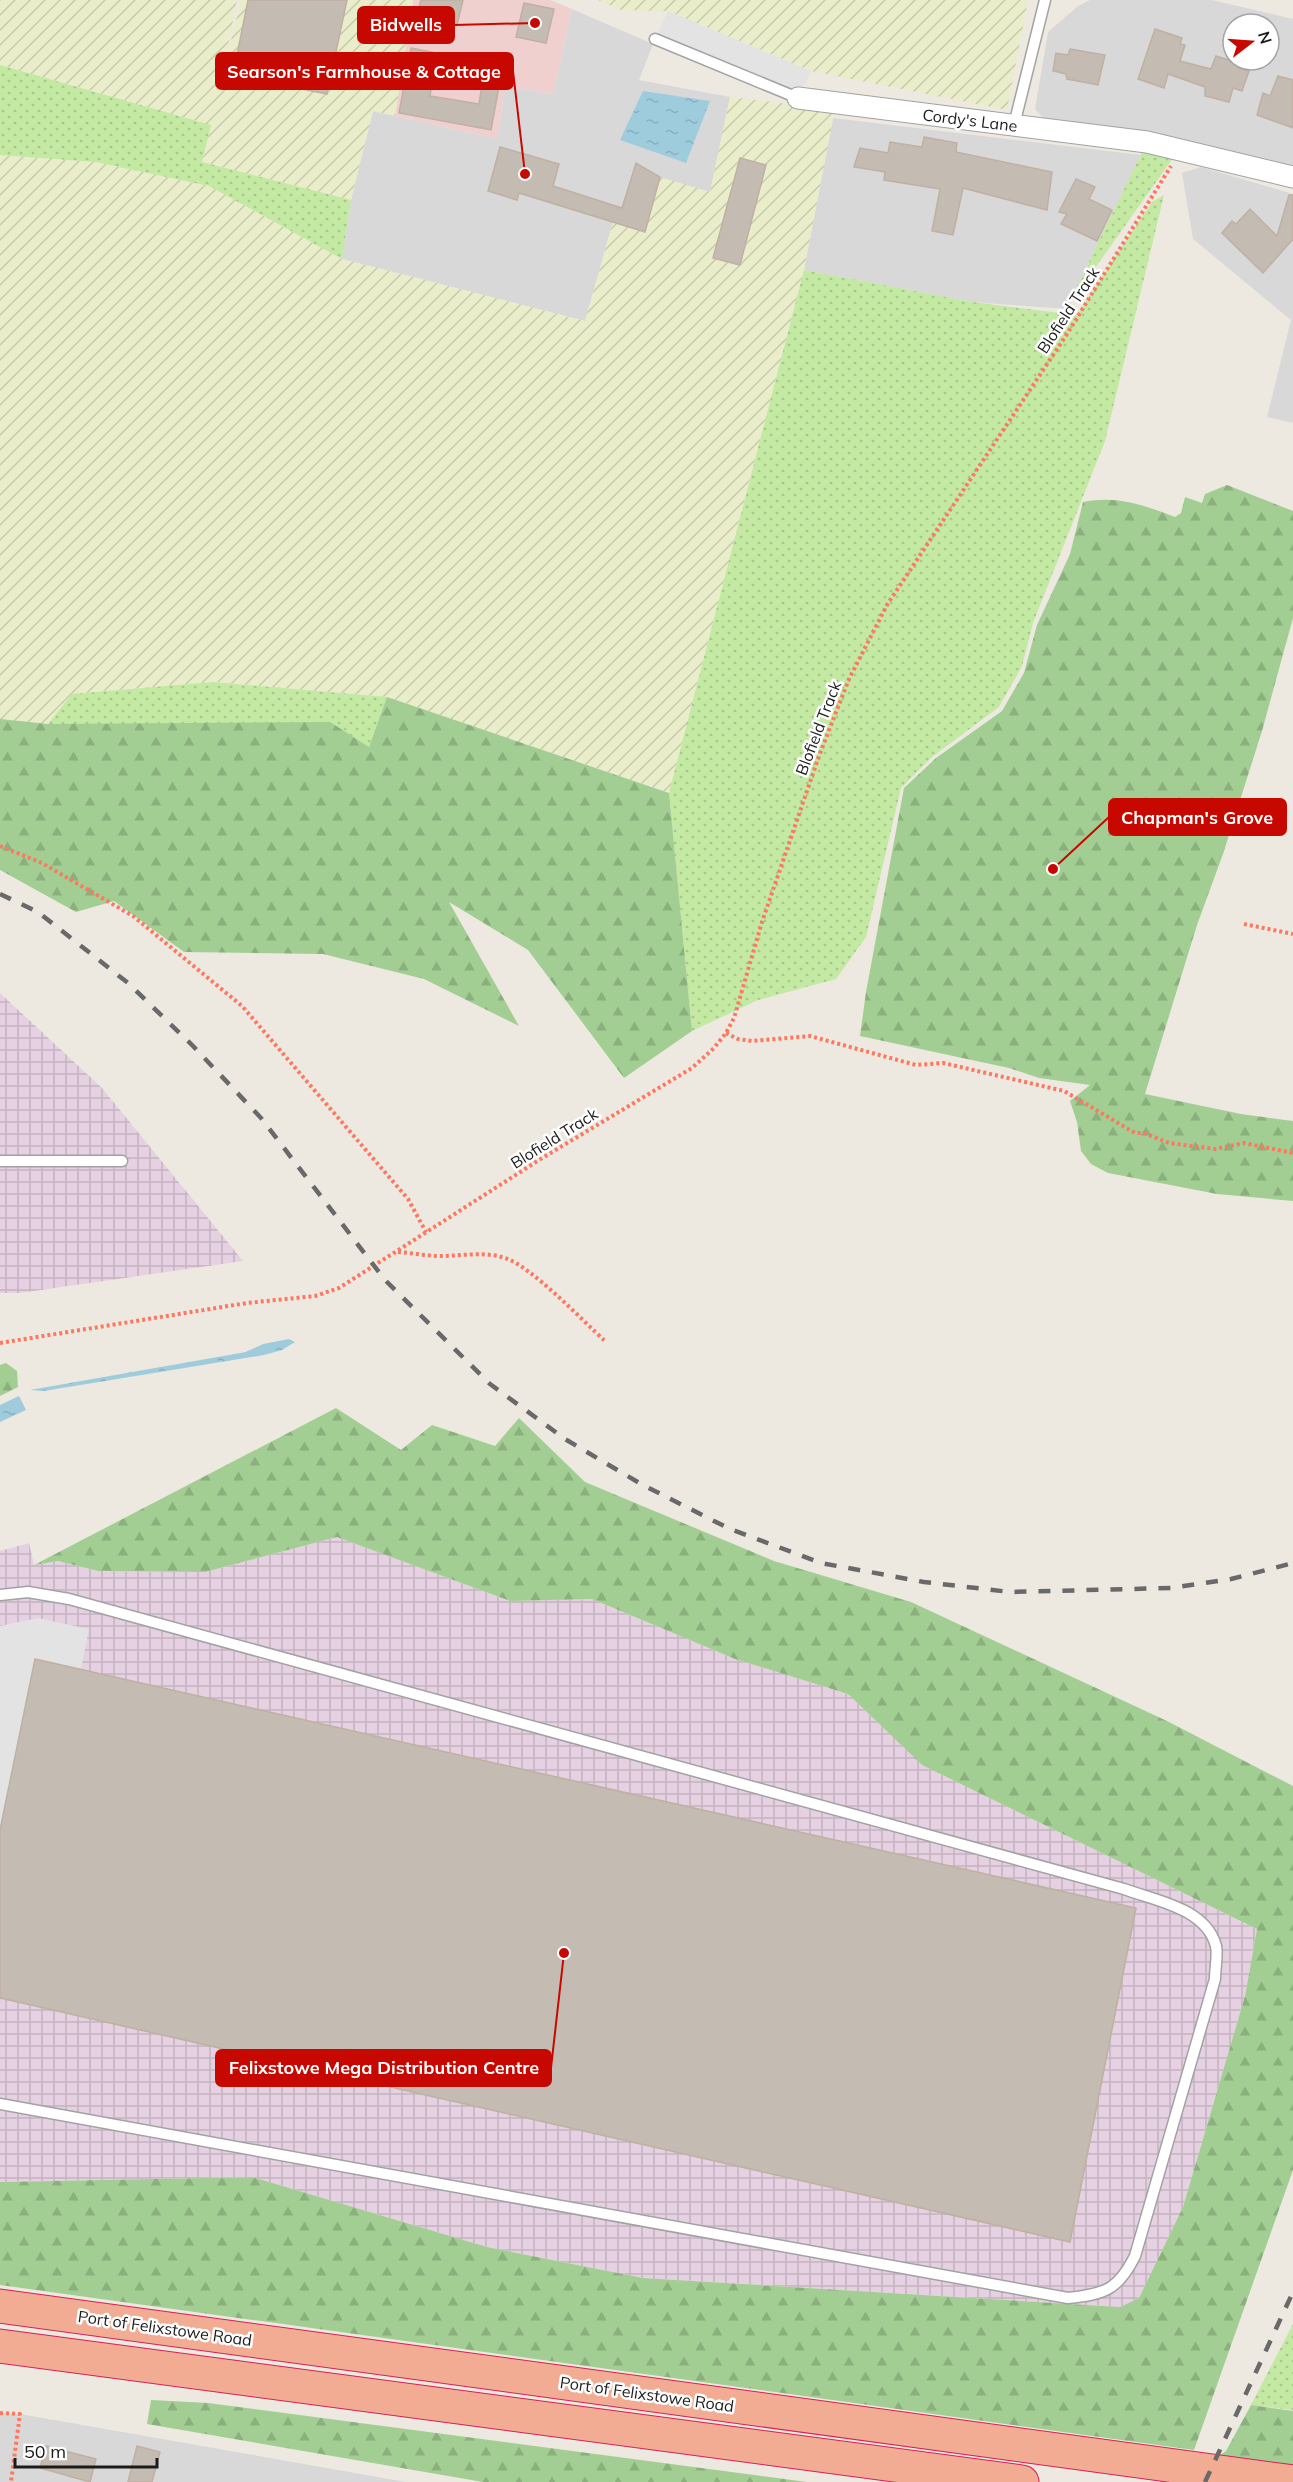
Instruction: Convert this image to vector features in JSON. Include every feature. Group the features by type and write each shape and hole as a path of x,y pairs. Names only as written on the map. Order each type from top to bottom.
{"highway":[{"name":"Port of Felixstowe Road","path":"0,2306 1293,2482"},
{"path":"0,2346 1022,2482"}],"street":[{"name":"Cordy's Lane","path":"798,98 1147,142 1293,177"}],"lane":[{"path":"1014,125 1047,1"},
{"name":"Cordy's Lane","path":"655,39 798,98"},
{"path":"0,1161 122,1161"},
{"path":"0,1595 28,1592 69,1599 1124,1889 1190,1912 1209,1929 1216,1948 1215,1978 1135,2256 1126,2273 1115,2286 1095,2295 1068,2298 0,2104"}],"path":[{"name":"Blofield Track","path":"0,1343 247,1303 315,1296 339,1288 692,1068 714,1048 726,1033 734,1017 762,922 819,756 849,679 867,641 887,605 1074,324 1166,177 1178,151"},
{"path":"0,846 42,863 133,916 242,1006 408,1199 426,1232"},
{"path":"1244,924 1293,934"},
{"path":"726,1033 738,1039 752,1041 810,1036 916,1065 943,1064 1064,1091 1135,1134 1144,1133 1169,1143 1215,1149 1244,1143 1293,1153"},
{"path":"397,1252 438,1256 485,1254 506,1258 519,1264 543,1284 605,1341"},
{"path":"0,2412 20,2414 11,2482"}],"shaded area":[{"path":"413,0 550,0 572,9 553,94 505,86 497,139 395,116"},
{"path":"1090,0 1212,0 1263,12 1221,12 1221,72 1281,72 1281,16 1293,19 1293,171 1221,149 1043,118 1035,109 1048,32 1078,6"},
{"path":"572,9 653,44 639,80 730,97 710,192 645,232 613,222 585,321 342,259 351,200 373,111 497,139 505,86 553,94"},
{"path":"668,11 811,71 798,98 655,39"},
{"path":"833,118 1141,155 1066,309 973,302 804,270"},
{"path":"1201,167 1293,194 1293,423 1267,417 1291,320 1193,239 1182,173"},
{"path":"0,993 102,1088 243,1261 20,1293 0,1293"},
{"path":"337,1537 510,1601 592,1599 735,1659 848,1694 922,1765 1257,1929 1245,1996 1183,2207 1139,2298 1120,2307 643,2278 487,2247 252,2177 0,2182 0,1551 29,1543 34,1565 58,1561 98,1571 205,1572"},
{"path":"38,1618 89,1629 81,1669 35,1659 0,1830 0,1626"},
{"path":"0,2413 20,2414 406,2482 0,2482"}],"green space":[{"path":"0,0 237,0 219,90 241,0 413,0 395,116 373,111 351,200 202,162 210,125 0,65"},
{"path":"598,0 1028,0 1007,110 811,71 668,11 621,10"},
{"path":"0,65 211,125 202,162 351,200 342,259 209,186 96,162 0,155"},
{"path":"730,97 835,109 804,270 669,793 387,697 213,682 73,694 48,724 0,721 0,155 96,162 209,186 342,259 585,321 613,222 645,232 660,177 710,192"},
{"path":"1147,142 1178,151 1066,309"},
{"path":"1164,195 1105,441 1033,623 1022,666 999,707 932,757 901,788 866,937 836,979 758,1000 692,1031 669,793 804,270 973,302 1077,315 1152,202"},
{"path":"1227,485 1293,511 1293,618 1262,731 1223,854 1197,925 1145,1094 1241,1114 1293,1121 1293,1201 1217,1194 1108,1173 1091,1164 1081,1151 1077,1122 1070,1101 1090,1085 1039,1078 1009,1068 860,1036 904,788 936,758 1002,711 1024,673 1037,625 1070,554 1083,502 1107,500 1130,502 1175,517 1181,513 1185,497 1202,503 1205,494"},
{"path":"213,682 387,697 369,747 48,724 72,694"},
{"path":"387,697 669,793 692,1031 624,1078 528,950 449,902 519,1026 424,979 323,954 184,952 114,901 76,912 0,870 0,719 48,724 330,722 369,747"},
{"path":"6,1363 17,1371 18,1387 0,1396 0,1365"},
{"path":"336,1408 401,1450 432,1425 495,1446 519,1418 585,1482 774,1561 911,1602 1167,1721 1293,1786 1293,2170 1194,2450 0,2285 0,2182 252,2177 487,2247 643,2278 1120,2307 1139,2298 1183,2207 1245,1996 1257,1929 922,1765 848,1694 735,1659 592,1599 510,1601 337,1537 205,1572 98,1571 58,1561 34,1565"},
{"path":"1293,2324 1293,2410 1251,2405"},
{"path":"151,2400 208,2403 807,2482 483,2482 147,2424"},
{"path":"1251,2405 1293,2411 1293,2465 1220,2455 1226,2451"}],"water":[{"path":"643,91 710,101 686,163 620,140"},
{"path":"289,1339 295,1342 282,1350 264,1355 44,1391 30,1390 246,1352 263,1344"},
{"path":"19,1396 26,1410 0,1422 0,1405"}],"building":[{"path":"248,0 347,0 327,94 233,75"},
{"path":"421,0 463,0 457,25 417,14"},
{"path":"524,3 554,9 546,43 516,37"},
{"path":"1155,29 1182,38 1180,44 1185,45 1180,61 1211,69 1216,56 1221,58 1221,72 1249,72 1242,91 1233,88 1229,102 1205,96 1205,87 1168,74 1164,88 1138,79"},
{"path":"411,48 437,53 430,96 479,104 483,78 500,81 491,130 399,113"},
{"path":"1070,49 1105,55 1098,85 1067,79 1066,74 1053,71 1056,53 1068,55"},
{"path":"1278,76 1293,80 1293,128 1257,115 1263,93 1270,96"},
{"path":"924,137 957,143 956,152 1052,172 1047,210 963,188 953,235 932,231 940,189 884,180 885,172 854,167 860,148 888,153 890,142 922,147"},
{"path":"500,147 559,164 553,186 622,208 636,163 660,177 645,232 519,193 517,200 488,191"},
{"path":"740,158 766,165 740,265 713,258"},
{"path":"1076,179 1095,187 1089,199 1112,210 1097,241 1061,224 1067,214 1059,212"},
{"path":"1289,195 1293,195 1293,239 1263,273 1222,233 1232,221 1236,224 1250,209 1277,236"},
{"path":"35,1659 1136,1908 1070,2242 0,1998 0,1830"},
{"path":"46,2446 96,2459 90,2482 40,2468"},
{"path":"137,2446 160,2452 152,2482 128,2482"}],"railway":[{"path":"0,894 38,912 128,983 193,1046 261,1118 385,1280 490,1384 565,1439 641,1484 730,1529 821,1563 924,1582 1010,1592 1171,1588 1231,1579 1293,1563"},
{"path":"1205,2482 1293,2292"}],"place":[{"name":"Bidwells","path":"535,23"},
{"name":"Searson's Farmhouse & Cottage","path":"525,174"},
{"name":"Chapman's Grove","path":"1053,869"},
{"name":"Felixstowe Mega Distribution Centre","path":"564,1953"}]}
